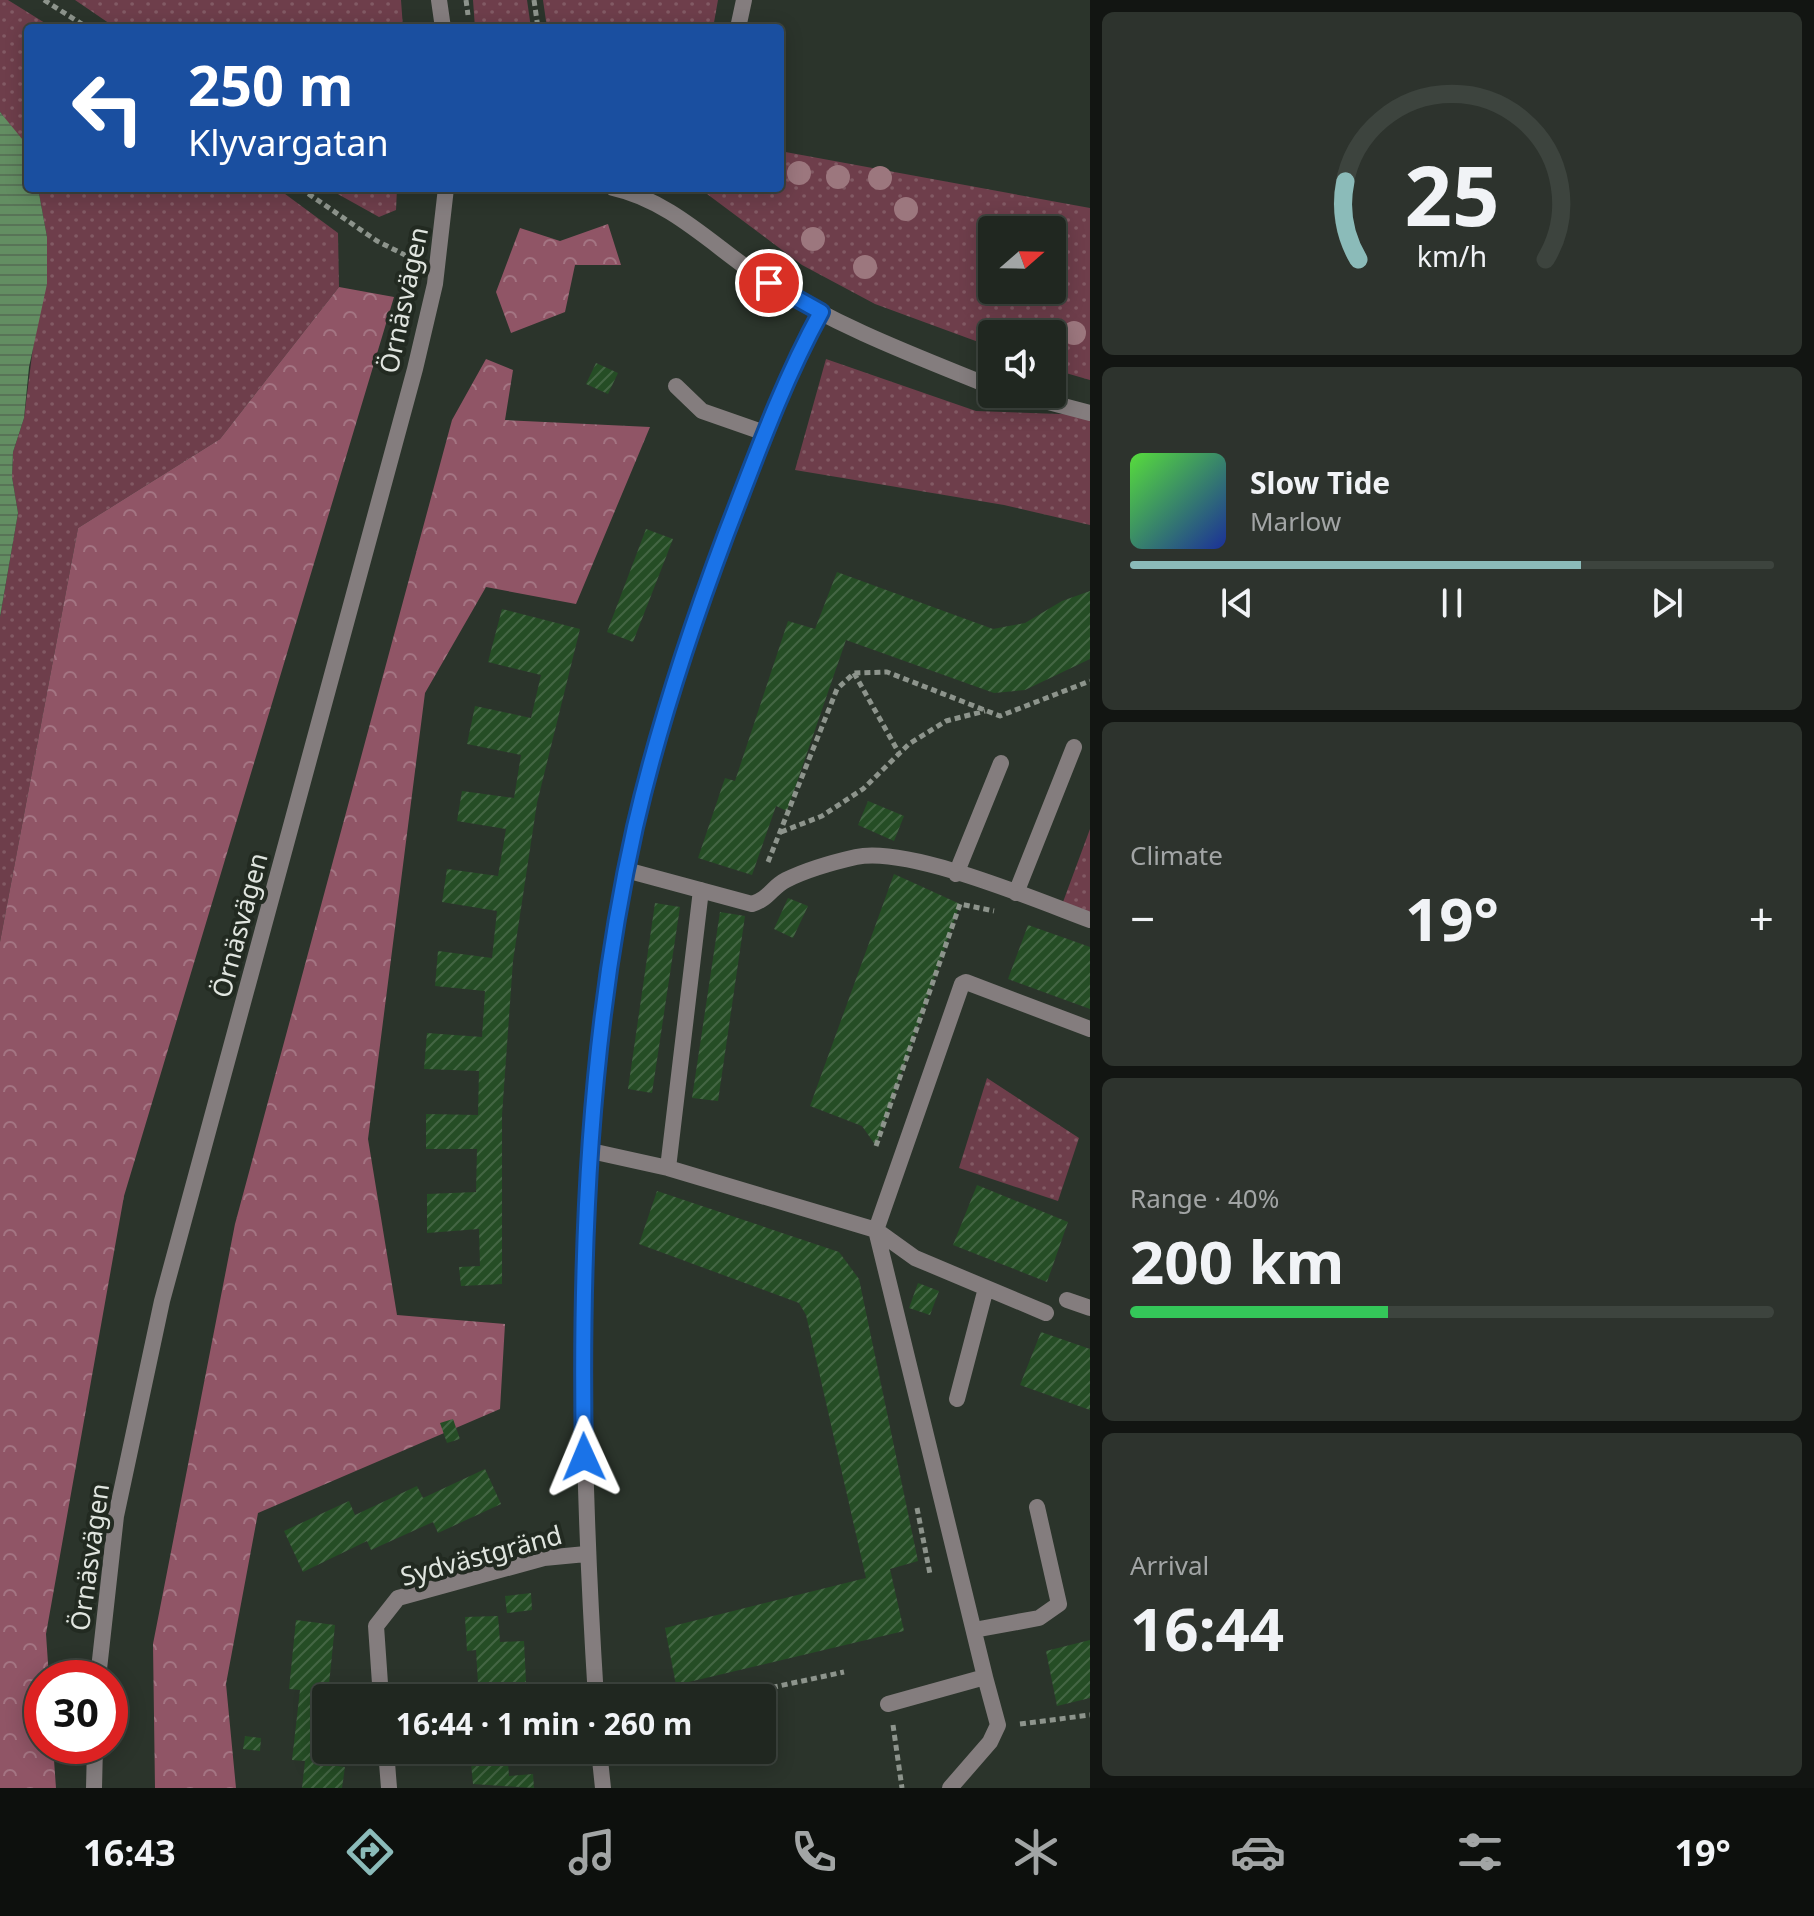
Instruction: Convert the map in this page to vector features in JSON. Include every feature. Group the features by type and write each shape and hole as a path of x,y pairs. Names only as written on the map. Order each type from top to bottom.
{"street":[{"path":"439,0 442,24"},
{"path":"739,24 744,0"},
{"name":"Örnäsvägen","path":"100,1660 116,1516 162,1301 411,384 437,268 446,192"},
{"path":"656,194 769,283 859,332 978,381"},
{"path":"595,1684 586,1554 584,1341 591,1151 599,1047 626,870 679,665 765,433 797,355 821,312"},
{"path":"676,386 702,411 765,433"},
{"path":"1066,407 1090,413"},
{"path":"1016,893 1074,747"},
{"path":"956,874 1001,763"},
{"path":"626,870 752,904 765,901 784,881 857,857 900,856 1090,920"},
{"path":"668,1168 701,890"},
{"path":"950,1788 990,1742 998,1725 876,1230 962,984 966,982 1090,1029"},
{"path":"591,1151 668,1168 876,1230 915,1258 1046,1313"},
{"path":"957,1399 986,1288"},
{"path":"1067,1300 1090,1308"},
{"path":"974,1630 1039,1618 1059,1604 1037,1507"},
{"name":"Sydvästgränd","path":"380,1684 376,1626 398,1598 544,1558 586,1554"},
{"path":"888,1704 985,1677"},
{"path":"94,1788 95,1764"},
{"path":"387,1764 389,1788"},
{"path":"600,1764 603,1788"}],"path":[{"path":"44,0 82,24"},
{"path":"534,0 537,24"},
{"path":"306,192 377,241 404,256 437,268"},
{"path":"752,904 837,689 854,673 887,672 1000,716 1090,681"},
{"path":"854,673 899,753"},
{"path":"780,833 822,816 863,789 899,753 946,721 988,711"},
{"path":"914,1496 930,1574"},
{"path":"776,1687 844,1672"},
{"path":"888,1704 902,1788"},
{"path":"998,1725 1048,1723 1090,1715"}],"shaded area":[{"path":"0,0 8,0 47,24 24,24 24,144 0,112"},
{"path":"75,0 401,0 403,24 110,24"},
{"path":"473,0 527,0 530,24 475,24"},
{"path":"543,0 718,0 714,24 546,24"},
{"path":"0,112 24,141 24,192 39,192 47,237 47,284 29,367 24,418 13,452 12,477 18,513 0,617"},
{"path":"784,152 1090,208 1090,380 1066,373 1066,320 978,320 978,342 875,304 802,265 704,192 784,192"},
{"path":"39,192 282,192 338,233 339,287 220,439 78,528 0,942 0,617 18,513 12,477 13,452 24,418 47,237"},
{"path":"334,192 397,192 396,210 379,217"},
{"path":"826,359 976,411 1090,415 1090,525 1004,505 795,470"},
{"path":"1090,829 1090,912 1063,902"},
{"path":"987,1078 1079,1138 1058,1201 959,1168"}],"green space":[{"path":"608,224 621,265 575,265 565,312 511,333 496,292 520,228 560,241"},
{"path":"339,287 394,297 124,1196 46,1634 48,1660 24,1660 24,1764 54,1764 56,1788 0,1788 0,942 78,528 220,439"},
{"path":"486,359 513,370 505,420 650,427 576,604 486,587 425,693 368,1139 397,1315 505,1324 500,1409 258,1513 226,1684 236,1788 155,1788 153,1644 235,1224 452,420"}],"building":[{"path":"596,363 618,373 608,394 586,384"},
{"path":"646,529 673,539 633,642 607,632"},
{"path":"837,572 993,629 1025,623 1062,601 1090,591 1090,659 1025,690 994,693 846,640 787,811 776,806 752,875 698,858 725,778 735,781 788,621 815,629"},
{"path":"502,609 580,629 537,803 513,961 502,1115 502,1284 461,1286 459,1267 480,1266 479,1229 427,1233 427,1194 476,1192 477,1149 426,1149 426,1114 478,1115 479,1071 424,1069 427,1033 482,1037 485,991 435,986 438,951 492,958 497,911 442,902 447,869 498,876 506,829 457,821 462,791 514,798 521,755 467,744 475,706 531,718 541,675 488,662"},
{"path":"868,801 904,816 894,841 858,825"},
{"path":"894,874 960,904 876,1146 862,1126 810,1106"},
{"path":"788,898 808,906 793,938 774,929"},
{"path":"655,903 680,907 652,1093 628,1089"},
{"path":"720,912 745,916 718,1101 692,1098"},
{"path":"1028,925 1090,947 1090,1009 1008,979"},
{"path":"977,1185 1068,1222 1047,1282 953,1245"},
{"path":"657,1191 839,1252 859,1279 918,1561 890,1569 904,1631 676,1684 665,1628 866,1578 806,1315 799,1303 639,1244"},
{"path":"918,1283 939,1291 930,1315 909,1308"},
{"path":"1041,1332 1090,1349 1090,1410 1020,1385"},
{"path":"453,1419 460,1439 447,1443 440,1423"},
{"path":"485,1469 501,1504 438,1533 433,1522 371,1550 367,1541 303,1572 284,1531 349,1501 355,1515 417,1486 423,1498"},
{"path":"531,1593 532,1610 507,1613 505,1596"},
{"path":"498,1616 500,1642 524,1641 526,1682 478,1684 476,1650 467,1651 465,1617"},
{"path":"296,1620 335,1625 329,1684 312,1684 312,1764 345,1767 342,1788 302,1788 305,1761 292,1760 300,1690 289,1689"},
{"path":"1090,1640 1090,1698 1057,1706 1046,1651"},
{"path":"245,1736 261,1738 260,1751 243,1749"},
{"path":"471,1764 508,1764 509,1776 533,1774 534,1788 473,1784"}],"route":[{"path":"584,1457 584,1312 599,1047 622,890 635,827 679,665 698,610 797,355 821,312 769,283"}]}
